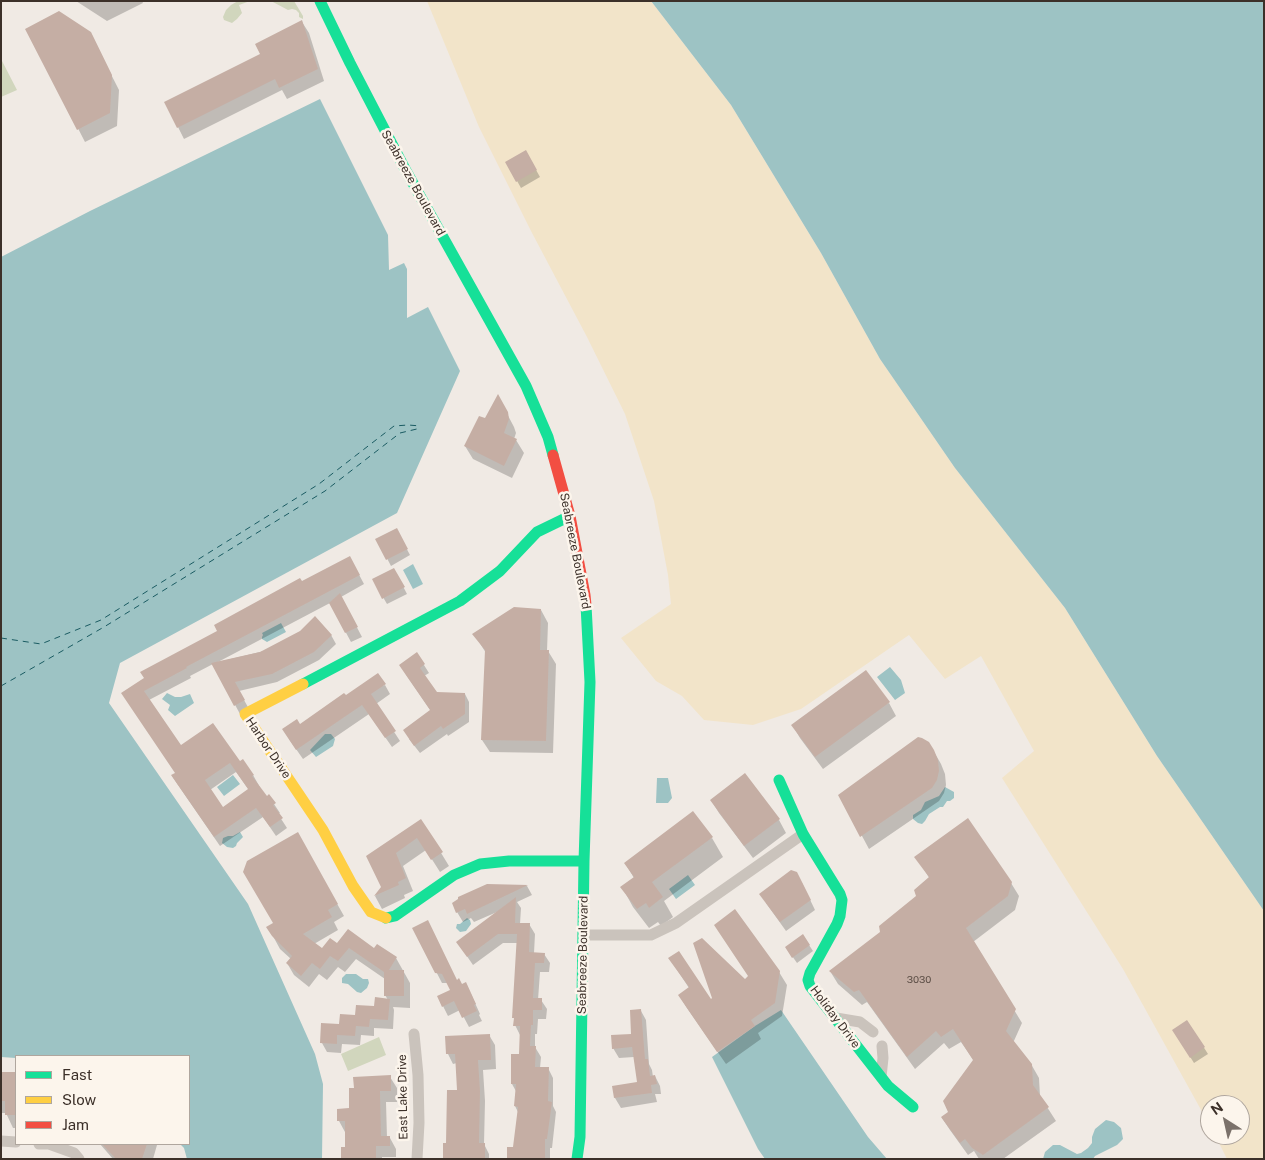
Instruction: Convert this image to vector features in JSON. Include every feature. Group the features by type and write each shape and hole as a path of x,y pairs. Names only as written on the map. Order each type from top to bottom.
{"street":[{"name":"Seabreeze Boulevard","path":"320,1 405,169 526,386 548,437 570,516 585,595 590,682 584,861 580,1137 577,1159"},
{"name":"Harbor Drive","path":"570,516 537,532 500,571 460,601 245,714 323,830 353,886 371,912 385,918 395,916 454,875 480,864 509,861 584,861"},
{"name":"Holiday Drive","path":"779,780 803,834 842,900 840,916 810,973 808,980 810,986 888,1086 913,1107"},
{"path":"583,935 651,936 676,923 803,834"},
{"path":"836,1018 860,1022 874,1032"},
{"name":"East Lake Drive","path":"414,1034 418,1075 419,1123 417,1159"},
{"path":"881,1077 882,1046"},
{"path":"1,1141 15,1142"},
{"path":"52,1145 74,1153 80,1159"}],"green space":[{"path":"238,1 250,1 239,5 242,13 232,23 224,20 223,17 226,10"},
{"path":"271,1 294,1 303,19 299,17 299,13 296,10 288,10"},
{"path":"1,59 17,90 1,97"},
{"path":"379,1037 386,1055 348,1071 341,1054"}],"sand":[{"path":"427,1 651,1 731,105 821,253 880,359 955,468 1065,608 1157,756 1264,911 1264,1159 1227,1159 1220,1145 1250,1145 1250,1095 1200,1095 1200,1108 1123,969 1002,778 1034,751 981,656 945,679 909,635 801,709 753,725 704,720 682,696 656,681 621,638 671,604 668,575 654,501 625,414 479,127"}],"water":[{"path":"651,1 1264,1 1264,911 1157,756 1065,608 955,468 880,359 821,253 731,105"},
{"path":"320,99 388,235 389,270 404,263 407,269 407,318 428,307 460,371 397,513 120,663 109,703 248,904 315,1054 323,1084 322,1159 187,1159 184,1148 181,1145 190,1145 190,1055 15,1055 15,1058 1,1057 1,257 90,211"},
{"path":"413,564 423,584 413,589 403,570"},
{"path":"281,623 286,632 267,642 262,639 262,633"},
{"path":"890,667 901,680 905,693 895,700 877,677"},
{"path":"167,693 175,697 190,694 194,703 175,716 168,710 170,705 162,699"},
{"path":"325,734 331,734 335,739 333,746 316,757 310,750"},
{"path":"233,775 240,784 224,796 217,787"},
{"path":"657,778 668,778 672,798 668,803 656,803"},
{"path":"945,787 954,792 954,798 947,801 943,807 929,814 922,824 913,819 913,815 921,810 925,802 939,796"},
{"path":"240,832 243,837 233,848 227,847 222,843 223,838"},
{"path":"688,875 695,885 676,899 669,889"},
{"path":"467,918 471,924 466,931 460,932 456,928 457,924 460,924"},
{"path":"346,974 356,974 363,979 368,979 367,988 361,993 348,984 342,983 342,978"},
{"path":"781,1010 868,1137 887,1159 765,1159 758,1149 712,1057"},
{"path":"1106,1120 1114,1122 1121,1128 1123,1139 1117,1145 1095,1156 1093,1159 1043,1159 1045,1152 1053,1145 1060,1145 1077,1154 1081,1153 1092,1143 1095,1129"}],"building":[{"path":"59,11 91,32 112,75 110,113 77,130 25,29"},
{"path":"302,20 318,69 279,88 275,79 177,128 164,102 260,54 255,44"},
{"path":"526,150 537,170 516,182 505,162"},
{"path":"498,394 508,412 509,419 504,433 517,439 504,466 464,446 479,416 485,418"},
{"path":"397,528 408,549 386,560 375,539"},
{"path":"350,556 360,575 144,691 181,745 213,723 240,761 243,759 254,775 252,776 267,796 269,794 276,803 273,805 283,818 270,827 256,808 214,837 171,775 175,773 121,693 144,678 140,672 217,631 214,625 300,578 302,581","holes":["230,763 248,789 223,807 205,780"]},
{"path":"394,568 405,587 382,599 372,579"},
{"path":"340,593 358,627 345,633 329,603"},
{"path":"514,607 541,609 540,650 549,650 546,741 481,740 485,650 472,634"},
{"path":"315,616 332,635 314,652 272,674 235,682 245,700 234,706 211,663 260,652 300,631"},
{"path":"417,652 425,664 420,668 437,692 465,693 465,714 443,729 441,726 414,746 403,730 430,710 399,665"},
{"path":"866,670 890,702 815,757 791,725"},
{"path":"378,673 386,684 371,694 396,731 385,738 362,705 296,750 282,729 297,719 300,724 344,693 346,695"},
{"path":"918,737 929,742 934,750 938,760 939,771 937,780 932,788 860,837 838,795"},
{"path":"745,773 780,819 744,846 710,800"},
{"path":"693,811 713,837 652,882 663,897 649,908 646,903 637,909 620,887 634,877 624,863"},
{"path":"968,818 1012,882 1008,896 966,928 1016,1009 1006,1031 1032,1064 1033,1085 1049,1107 983,1155 972,1148 965,1139 960,1143 941,1117 948,1112 943,1101 973,1060 953,1029 941,1037 936,1031 907,1057 859,990 854,992 829,971 880,932 879,926 916,896 914,890 929,877 914,857"},
{"path":"421,819 443,852 431,860 417,838 396,853 406,878 398,882 399,885 374,896 381,887 366,856"},
{"path":"298,832 338,904 328,910 332,917 303,934 322,948 330,938 337,943 348,929 374,948 377,944 397,957 389,970 404,970 404,996 384,996 384,972 349,948 338,961 330,956 320,969 312,963 301,976 286,963 292,956 272,936 266,927 273,923 243,872 247,861"},
{"path":"791,870 797,872 811,900 780,922 759,894"},
{"path":"487,884 528,885 467,914 465,909 456,913 452,903 458,897"},
{"path":"516,897 515,923 530,923 529,952 545,953 544,963 535,963 533,998 542,998 542,1010 533,1010 530,1046 536,1046 535,1067 549,1067 548,1101 552,1102 547,1139 545,1139 545,1159 507,1159 507,1147 513,1147 518,1107 514,1106 516,1084 511,1084 511,1054 519,1054 520,1026 513,1026 514,1018 512,1018 517,934 498,934 467,957 456,942"},
{"path":"735,909 780,971 775,1003 751,1020 755,1026 717,1052 678,995 689,987 668,958 679,951 711,999 693,943 702,938 745,979 748,976 714,925"},
{"path":"428,920 457,980 459,978 462,984 466,982 476,1004 474,1005 477,1011 462,1018 454,1001 442,1007 437,996 450,990 442,974 435,973 412,928"},
{"path":"803,934 810,945 792,958 785,947"},
{"path":"375,997 390,999 388,1020 370,1019 369,1027 356,1026 355,1036 337,1035 337,1044 320,1043 321,1023 339,1024 340,1014 355,1015 356,1005 374,1006"},
{"path":"641,1009 645,1059 648,1059 650,1076 655,1075 657,1084 651,1085 652,1093 614,1098 612,1086 637,1082 632,1047 612,1049 611,1035 631,1034 630,1010"},
{"path":"1187,1020 1205,1047 1190,1058 1172,1030"},
{"path":"490,1034 491,1060 478,1060 480,1091 479,1143 485,1143 485,1159 443,1159 443,1143 446,1143 447,1090 457,1090 455,1054 446,1054 445,1036"},
{"path":"1,1072 15,1072 15,1115 5,1115 5,1101 1,1101"},
{"path":"391,1075 391,1091 380,1091 381,1136 390,1136 390,1146 376,1146 376,1159 341,1159 341,1147 345,1147 345,1121 337,1121 337,1109 349,1108 349,1088 354,1088 353,1077"},
{"path":"103,1145 147,1145 142,1159 116,1159"}],"ferry route":[{"path":"1,638 41,644 101,620 319,484 394,426 421,426"},
{"path":"1,686 104,627 325,491 400,433 421,428"}],"traffic: fast":[{"path":"320,1 405,169 526,386 548,437 553,455"},
{"path":"303,684 460,601 500,571 537,532 570,516"},
{"path":"577,1159 580,1137 584,861 590,682 586,605"},
{"path":"779,780 803,834 842,900 837,924 810,973 808,980 810,986 888,1086 913,1107"},
{"path":"386,918 395,916 454,875 480,864 509,861 584,861"}],"traffic: slow":[{"path":"303,684 245,714 323,830 353,886 371,912 386,918"}],"traffic: jam":[{"path":"553,455 570,516 586,605"}]}
